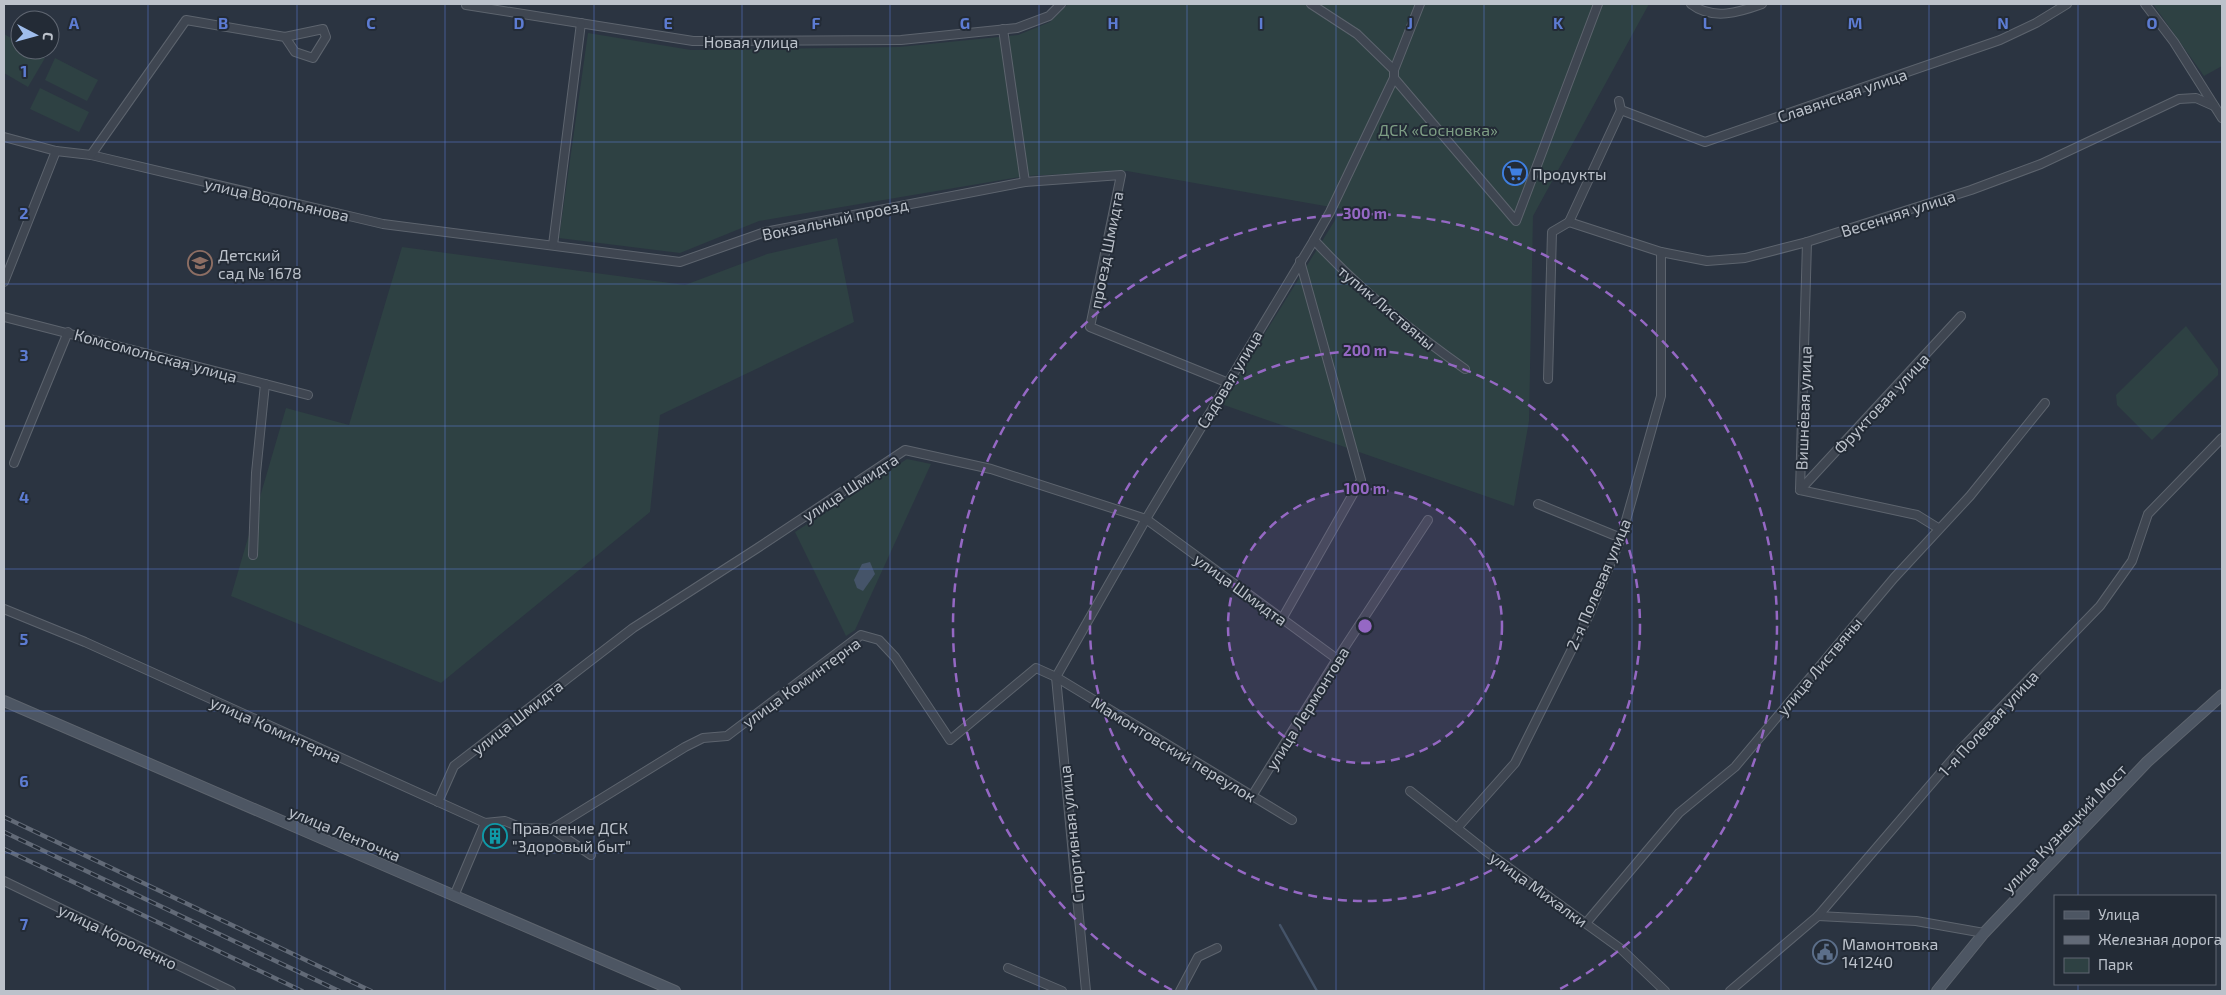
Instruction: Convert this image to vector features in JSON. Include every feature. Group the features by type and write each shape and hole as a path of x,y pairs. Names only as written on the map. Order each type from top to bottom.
{"main road":[{"name":"улица Кузнецкий Мост","path":"1937,991 1984,933 2147,762 2222,695"},
{"name":"улица Ленточка","path":"4,701 675,991"}],"street":[{"name":"Новая улица","path":"466,4 694,41 901,40 1017,28 1049,16 1062,4"},
{"path":"1311,4 1358,34 1394,70"},
{"path":"1420,4 1394,70 1394,78 1516,221 1598,4"},
{"path":"1691,4 1716,14 1737,13 1762,4"},
{"name":"Славянская улица","path":"1621,110 1705,142 2000,40 2036,23 2067,4"},
{"path":"2145,4 2174,42 2222,118"},
{"path":"92,155 186,20 285,37 323,29 326,37 314,58 295,52 285,37"},
{"path":"553,245 581,24"},
{"path":"1003,29 1025,182"},
{"name":"Садовая улица","path":"1056,677 1226,382 1330,212 1394,78"},
{"name":"Весенняя улица","path":"1569,222 1661,252 1707,261 1745,258 1807,242 1971,190 2042,164 2179,99 2196,98 2214,106"},
{"path":"1548,379 1552,232 1569,222 1621,110 1619,101"},
{"name":"улица Водопьянова","path":"4,137 56,151 92,155 383,224 553,245"},
{"path":"4,282 56,151"},
{"name":"Вокзальный проезд","path":"553,245 680,262 764,232 1025,182 1121,176"},
{"name":"проезд Шмидта","path":"1121,176 1090,327 1226,382"},
{"name":"тупик Листвяны","path":"1314,240 1340,268 1421,338 1466,369"},
{"name":"Вишнёвая улица","path":"1807,242 1800,490 1917,515 1938,528"},
{"name":"2-я Полевая улица","path":"1458,827 1515,763 1589,615 1621,538 1661,396 1661,252"},
{"path":"1282,619 1361,480 1300,261"},
{"name":"Фруктовая улица","path":"1800,490 1961,316"},
{"name":"Комсомольская улица","path":"4,317 68,332 308,396"},
{"path":"14,463 68,332"},
{"path":"253,555 256,472 265,384"},
{"name":"улица Листвяны","path":"1586,923 1679,813 1735,767 1938,528 1970,496 2045,403"},
{"name":"1-я Полевая улица","path":"1730,991 1818,916 1962,748 2100,606 2132,560 2148,514 2222,438"},
{"name":"улица Шмидта","path":"438,802 454,766 632,628 756,549 905,450 991,469 1146,519 1337,659"},
{"path":"1538,504 1621,538"},
{"name":"улица Лермонтова","path":"1252,796 1337,659 1428,520"},
{"name":"улица Коминтерна","path":"4,609 85,642 485,823 505,821 522,828 552,829 685,747 703,738 727,736 861,635 879,640 895,657 950,740 1036,668 1056,677"},
{"name":"Мамонтовский переулок","path":"1056,677 1292,820"},
{"name":"Спортивная улица","path":"1056,677 1086,991"},
{"name":"улица Михалки","path":"1410,791 1458,827 1487,852 1622,949 1665,991"},
{"path":"454,896 485,823"},
{"path":"552,829 591,855"},
{"name":"улица Короленко","path":"4,881 229,991"},
{"path":"1818,916 1916,921 1984,933"},
{"path":"1180,991 1198,957 1217,948"},
{"path":"1008,968 1062,991"}],"green space":[{"name":"ДСК «Сосновка»","path":"1068,4 1649,4 1533,216 1529,421 1514,506 1221,404 1342,209 1127,171 1026,176 759,221 680,253 559,238 588,33 691,50 899,47 1018,35 1050,22"},
{"path":"2153,4 2222,4 2222,66 2204,76"},
{"path":"4,34 10,37 10,60 44,60 28,87 4,73"},
{"path":"54,60 59,60 98,80 87,101 45,80"},
{"path":"40,88 89,112 79,132 30,109"},
{"path":"837,238 854,322 660,415 650,512 441,683 231,596 286,408 349,425 402,247 685,285 767,254"},
{"path":"2186,326 2218,369 2218,375 2152,440 2117,405 2116,395"},
{"path":"907,459 931,464 855,630 846,636 795,532"}],"water":[{"path":"870,562 875,574 863,591 857,588 854,580 862,564"}],"waterway":[{"path":"1280,925 1317,991"}],"railway":[{"path":"4,817 371,991"},
{"path":"4,832 339,991"},
{"path":"4,849 302,991"}],"place":[{"name":"Продукты","path":"1515,173"},
{"name":"Детский сад № 1678","path":"200,263"},
{"name":"Правление ДСК \"Здоровый быт\"","path":"495,836"},
{"name":"Мамонтовка 141240","path":"1825,952"}]}
